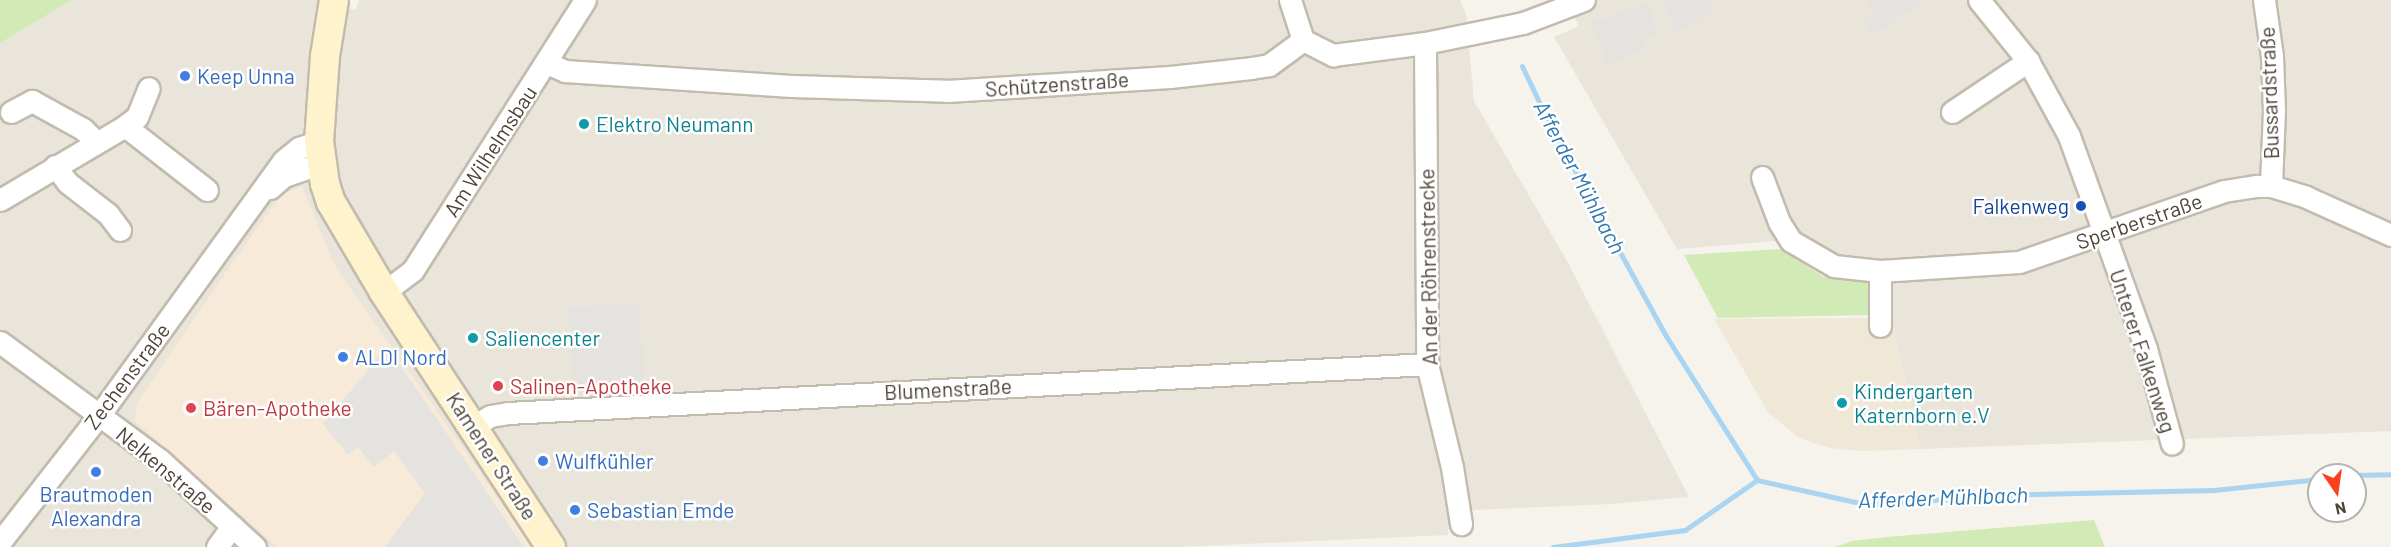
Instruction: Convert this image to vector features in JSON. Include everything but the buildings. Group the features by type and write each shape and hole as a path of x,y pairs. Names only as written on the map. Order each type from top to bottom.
{"main road":[{"name":"Kamener Straße","path":"334,0 325,56 320,152 331,202 384,292 551,547"}],"street":[{"name":"Am Wilhelmsbau","path":"384,292 413,270 585,0"},
{"path":"1290,0 1303,40 1333,55 1487,32 1523,23 1551,6 1584,0"},
{"name":"Unterer Falkenweg","path":"1979,0 2028,61 2069,136 2146,349 2172,444"},
{"name":"Bussardstraße","path":"2264,0 2272,56 2274,110 2271,186"},
{"name":"Schützenstraße","path":"547,63 565,71 792,86 947,91 1170,77 1251,68 1269,64 1303,40"},
{"name":"An der Röhrenstrecke","path":"1425,42 1427,364 1452,467 1461,524"},
{"path":"1952,112 2028,61"},
{"path":"0,200 137,117 149,88"},
{"path":"11,112 32,101 83,129 95,141"},
{"path":"125,126 207,190"},
{"name":"Zechenstraße","path":"0,542 100,414 283,161 299,148 320,152"},
{"path":"55,166 68,183 108,214 120,230"},
{"name":"Sperberstraße","path":"1762,177 1779,222 1791,241 1834,266 1880,271 2019,262 2224,191 2257,186 2271,186 2343,212 2391,235"},
{"path":"1880,271 1880,326"},
{"name":"Nelkenstraße","path":"0,342 160,460 255,547"},
{"name":"Blumenstraße","path":"472,426 490,416 530,412 1427,364"},
{"name":"Nelkenstraße","path":"217,547 232,526"}],"shaded area":[{"path":"72,0 319,0 356,10 359,0 1460,0 1466,14 1474,101 1567,261 1689,497 1611,504 1450,511 1448,535 1177,547 0,547 0,43"},
{"path":"1565,0 2391,0 2391,431 1921,449 1893,328 1893,262 1839,261 1807,244 1777,241 1677,249 1554,37 1579,26"},
{"path":"1660,0 1709,0 1713,11 1677,31"},
{"path":"1873,0 1926,0 1872,36 1864,24 1875,17 1867,4"},
{"path":"1647,3 1658,34 1641,40 1645,50 1607,64 1592,23"},
{"path":"302,187 336,268 533,547 277,547 135,421 137,403 231,265 282,194"},
{"path":"639,303 645,391 575,396 568,308"},
{"path":"1873,318 1876,329 1893,328 1921,449 1862,451 1830,448 1799,438 1768,412 1714,319"},
{"path":"390,350 524,547 385,547 425,493 394,451 374,467 358,447 348,455 323,424 378,358"}],"green space":[{"path":"0,0 72,0 0,43"},
{"path":"1780,249 1824,277 1864,276 1871,283 1872,315 1718,318 1684,255"},
{"path":"2094,520 2105,547 1835,547 1852,541 1887,537"}],"waterway":[{"name":"Afferder Mühlbach","path":"1522,66 1550,125 1666,336 1757,480 1864,504 2034,494 2214,490 2307,480"},
{"name":"Afferder Mühlbach","path":"2367,475 2391,474"},
{"path":"1553,547 1685,530 1757,480"}],"place":[{"name":"Keep Unna","path":"185,76"},
{"name":"Elektro Neumann","path":"584,124"},
{"name":"Falkenweg","path":"2081,206"},
{"name":"Saliencenter","path":"473,338"},
{"name":"ALDI Nord","path":"343,357"},
{"name":"Salinen-Apotheke","path":"498,386"},
{"name":"Kindergarten Katernborn e.V","path":"1842,403"},
{"name":"Bären-Apotheke","path":"191,408"},
{"name":"Wulfkühler","path":"543,461"},
{"name":"Brautmoden Alexandra","path":"96,472"},
{"name":"Sebastian Emde","path":"575,510"}]}
